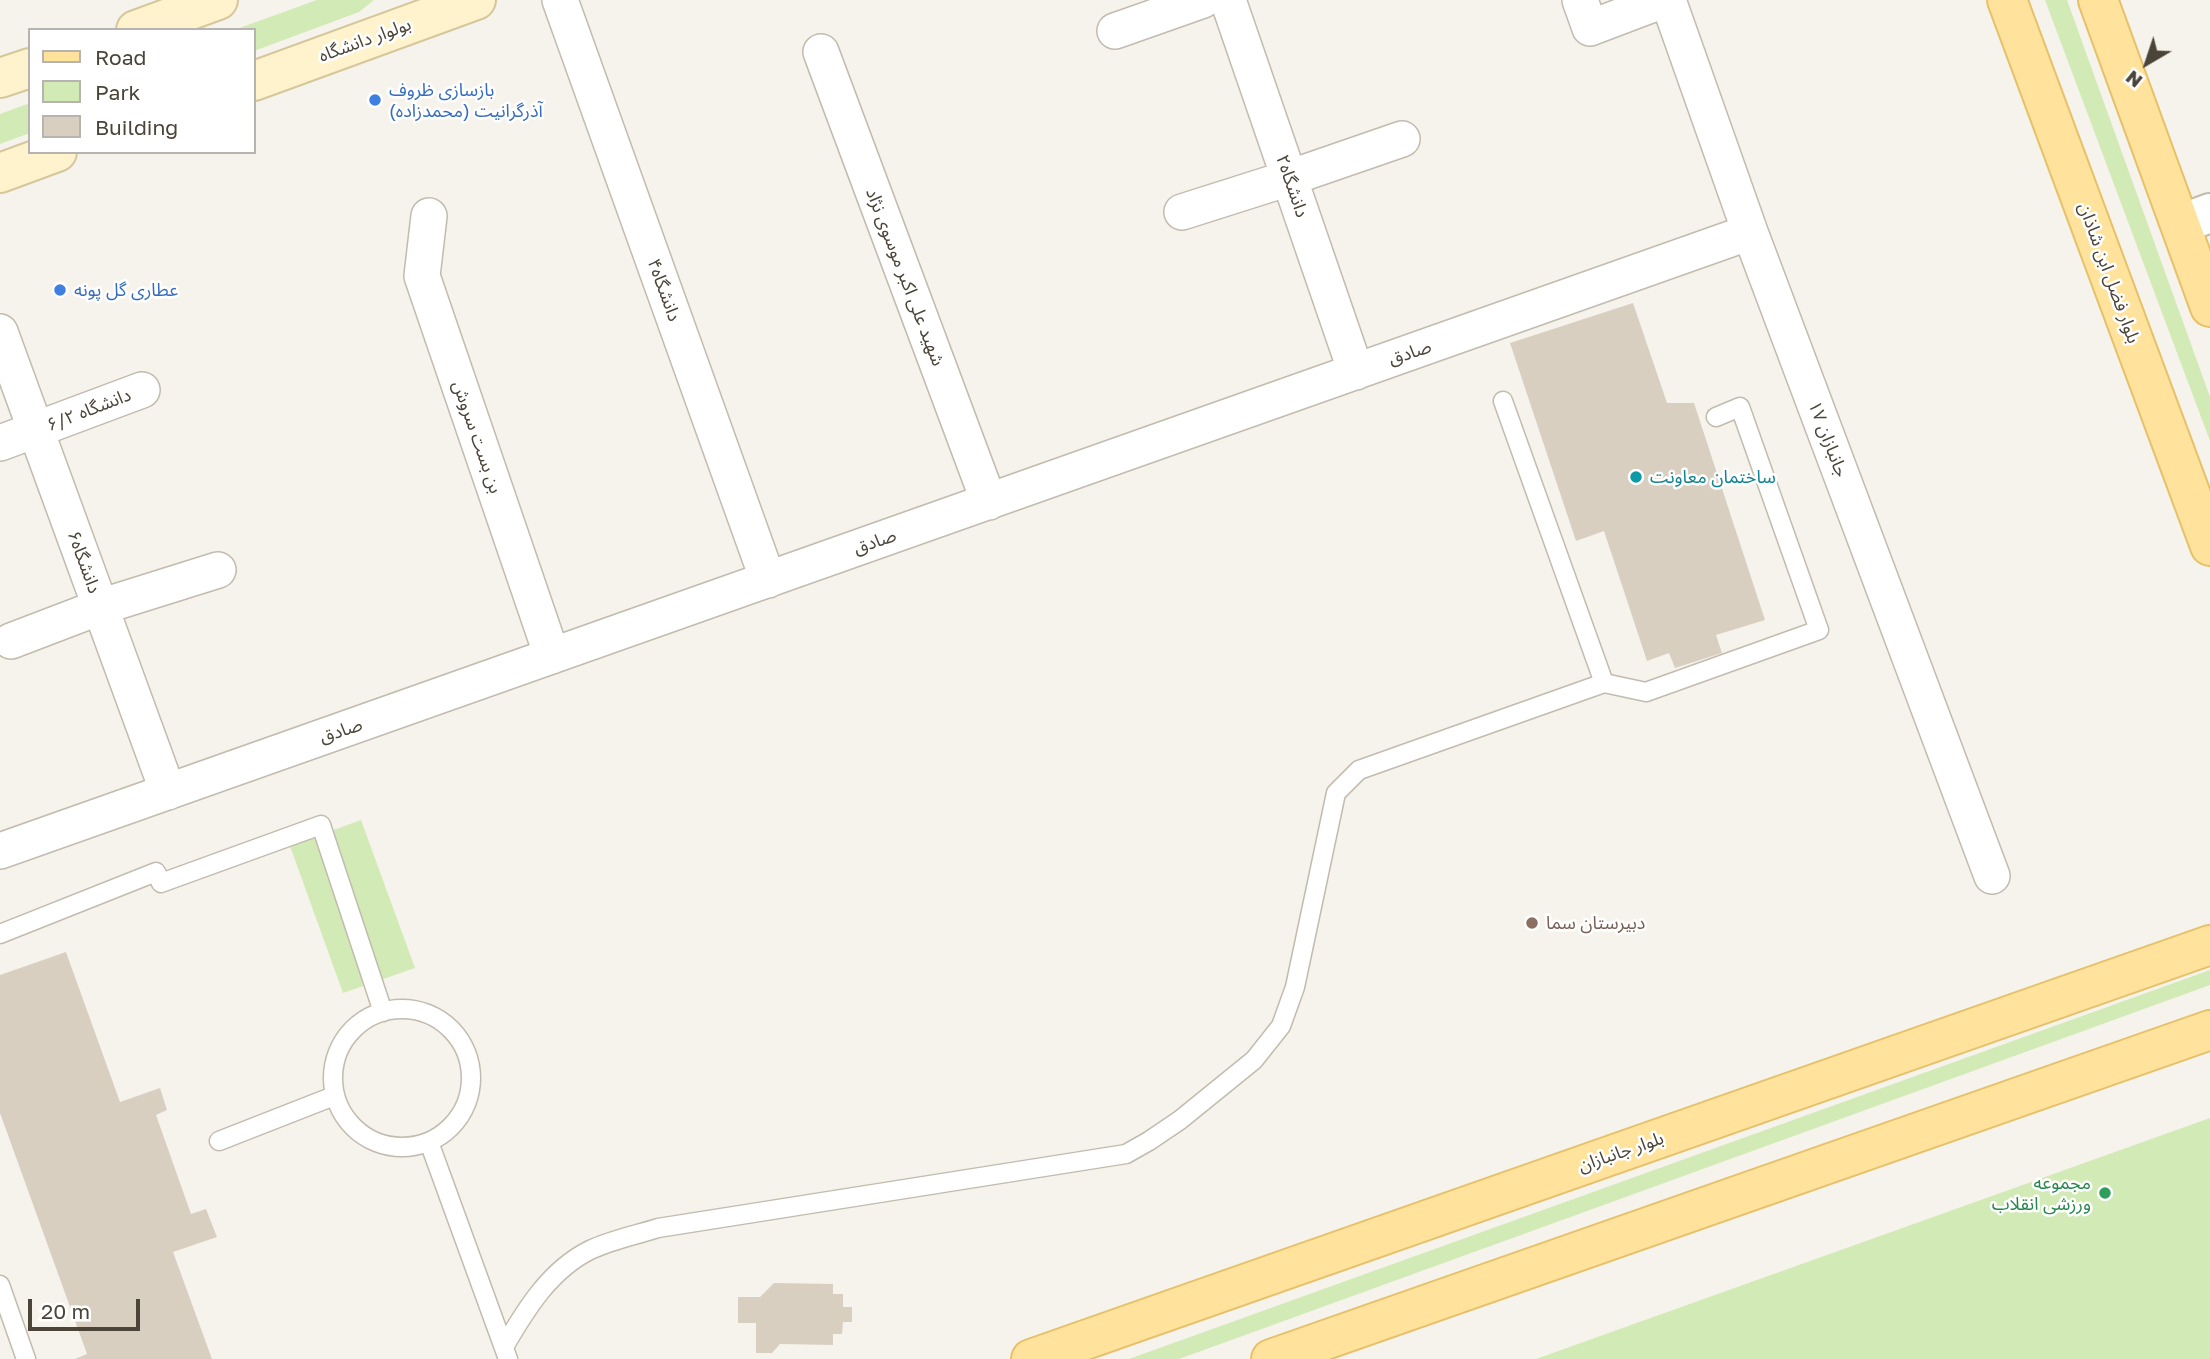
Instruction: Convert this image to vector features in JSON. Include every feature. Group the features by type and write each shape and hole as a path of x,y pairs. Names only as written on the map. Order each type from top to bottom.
{"main road":[{"path":"141,28 218,0"},
{"name":"بولوار دانشگاه","path":"256,80 476,0"},
{"name":"بلوار فضل ابن شاذان","path":"2007,0 2210,546"},
{"path":"2098,0 2196,218 2210,307"},
{"path":"0,78 28,69"},
{"path":"0,173 52,154"},
{"name":"بلوار جانبازان","path":"1031,1359 2210,945"},
{"path":"1271,1359 2210,1030"}],"street":[{"name":"دانشگاه۴","path":"560,0 768,580"},
{"path":"1115,31 1203,0"},
{"name":"دانشگاه۲","path":"1228,0 1356,372"},
{"name":"جانبازان ۱۷","path":"1580,0 1590,28 1666,0 1992,876"},
{"name":"شهید علی اکبر موسوی نژاد","path":"821,52 989,502"},
{"path":"1182,212 1402,139"},
{"name":"بن بست سروش","path":"429,216 422,276 552,656"},
{"name":"صادق","path":"0,851 1751,232"},
{"name":"دانشگاه۶","path":"0,332 168,792"},
{"name":"دانشگاه ۶/۲","path":"0,443 142,390"},
{"path":"10,641 100,607 218,570"}],"lane":[{"path":"1503,401 1604,683"},
{"path":"506,1353 520,1320 550,1279 590,1250 658,1228 1126,1154 1180,1120 1254,1060 1282,1026 1295,987 1336,793 1359,770 1604,683 1646,692 1819,630 1740,407 1716,417"},
{"path":"0,934 156,872 161,883 321,825 383,1012"},
{"path":"393,1009 415,1010 435,1017 453,1031 465,1050 471,1071 470,1093 462,1113 448,1131 429,1142 405,1147 382,1145 361,1135 345,1117 334,1096 332,1073 338,1049 351,1030 370,1016 383,1012 393,1009"},
{"path":"219,1141 334,1096"},
{"path":"429,1142 506,1353"},
{"path":"0,1285 26,1359"}],"green space":[{"path":"317,0 374,0 359,12 256,50 256,28 240,28"},
{"path":"2045,0 2067,0 2210,397 2210,441"},
{"path":"28,104 28,134 0,144 0,114"},
{"path":"361,820 415,968 343,993 290,846"},
{"path":"2210,970 2210,985 1179,1359 1129,1359"},
{"name":"مجموعه ورزشی انقلاب","path":"2210,1118 2210,1359 1536,1359"}],"building":[{"name":"ساختمان معاونت","path":"1633,303 1667,403 1694,403 1765,620 1716,635 1722,653 1675,668 1669,653 1647,661 1604,531 1576,541 1510,343"},
{"path":"66,952 120,1102 160,1088 167,1110 156,1115 191,1214 206,1209 217,1237 173,1252 212,1359 75,1359 87,1354 0,1113 0,975"},
{"path":"774,1283 833,1284 833,1294 843,1294 843,1307 852,1307 852,1322 843,1322 842,1334 833,1334 833,1345 780,1344 772,1353 756,1353 756,1323 738,1323 738,1297 760,1297"}],"place":[{"name":"بازسازی ظروف آذرگرانیت (محمدزاده)","path":"375,100"},
{"name":"عطاری گل پونه","path":"60,290"},
{"name":"ساختمان معاونت","path":"1636,477"},
{"name":"دبیرستان سما","path":"1532,923"},
{"name":"مجموعه ورزشی انقلاب","path":"2105,1193"}]}
